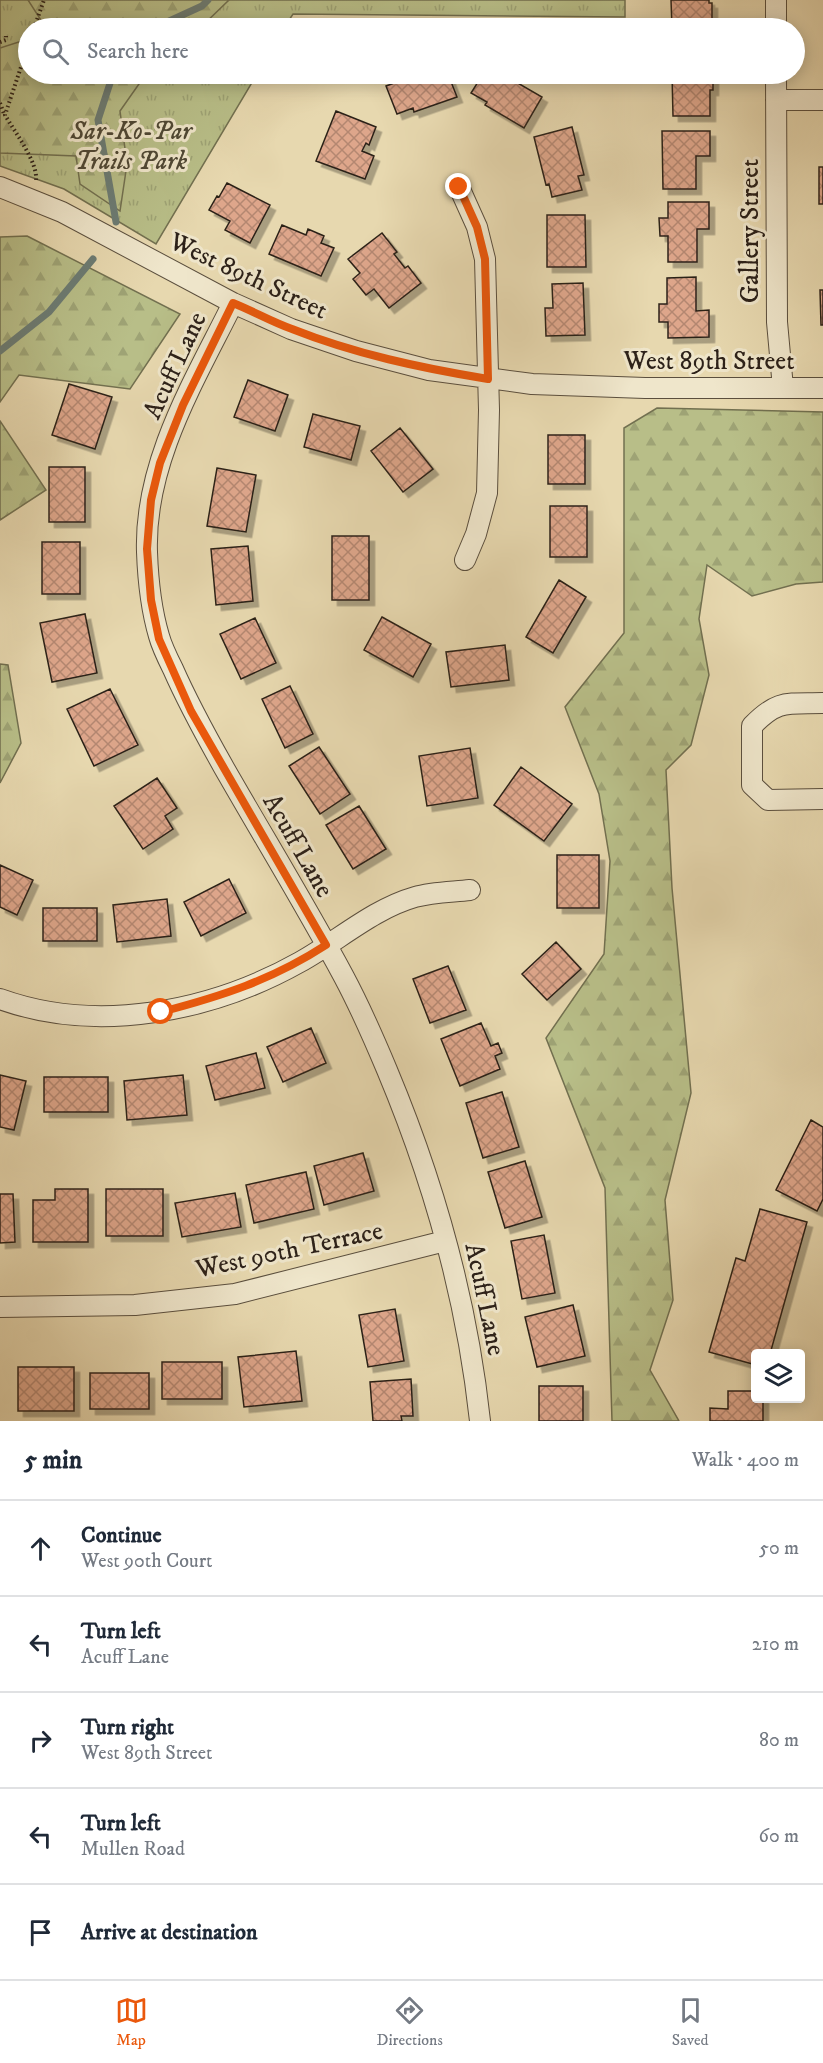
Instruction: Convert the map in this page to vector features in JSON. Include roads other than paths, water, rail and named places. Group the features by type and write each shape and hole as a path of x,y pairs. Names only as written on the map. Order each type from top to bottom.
{"street":[{"path":"776,0 776,18"},
{"name":"Gallery Street","path":"776,84 777,322 783,388"},
{"path":"776,100 823,100"},
{"name":"West 89th Street","path":"0,187 30,197 62,212 233,303 291,329 356,351 429,370 532,384 645,388 823,388"},
{"path":"459,187 477,227 485,259 489,410 487,493 476,534 465,560"},
{"name":"Acuff Lane","path":"233,303 183,405 160,463 151,500 147,549 151,600 159,639 191,711 345,977 408,1121 459,1291 475,1378 480,1421"},
{"path":"823,703 780,704 766,711 752,726 752,785 768,800 823,799"},
{"path":"0,999 47,1012 107,1017 161,1012 243,989 299,963 360,924 416,897 470,890"},
{"name":"West 90th Terrace","path":"0,1307 135,1305 235,1294 445,1240"}],"waterway":[{"path":"176,18 202,6 208,0"},
{"path":"110,84 98,120 116,222"},
{"path":"0,351 49,312 93,259"}],"park label":[{"name":"Sar-Ko-Par Trails Park","path":"131,145"}]}
